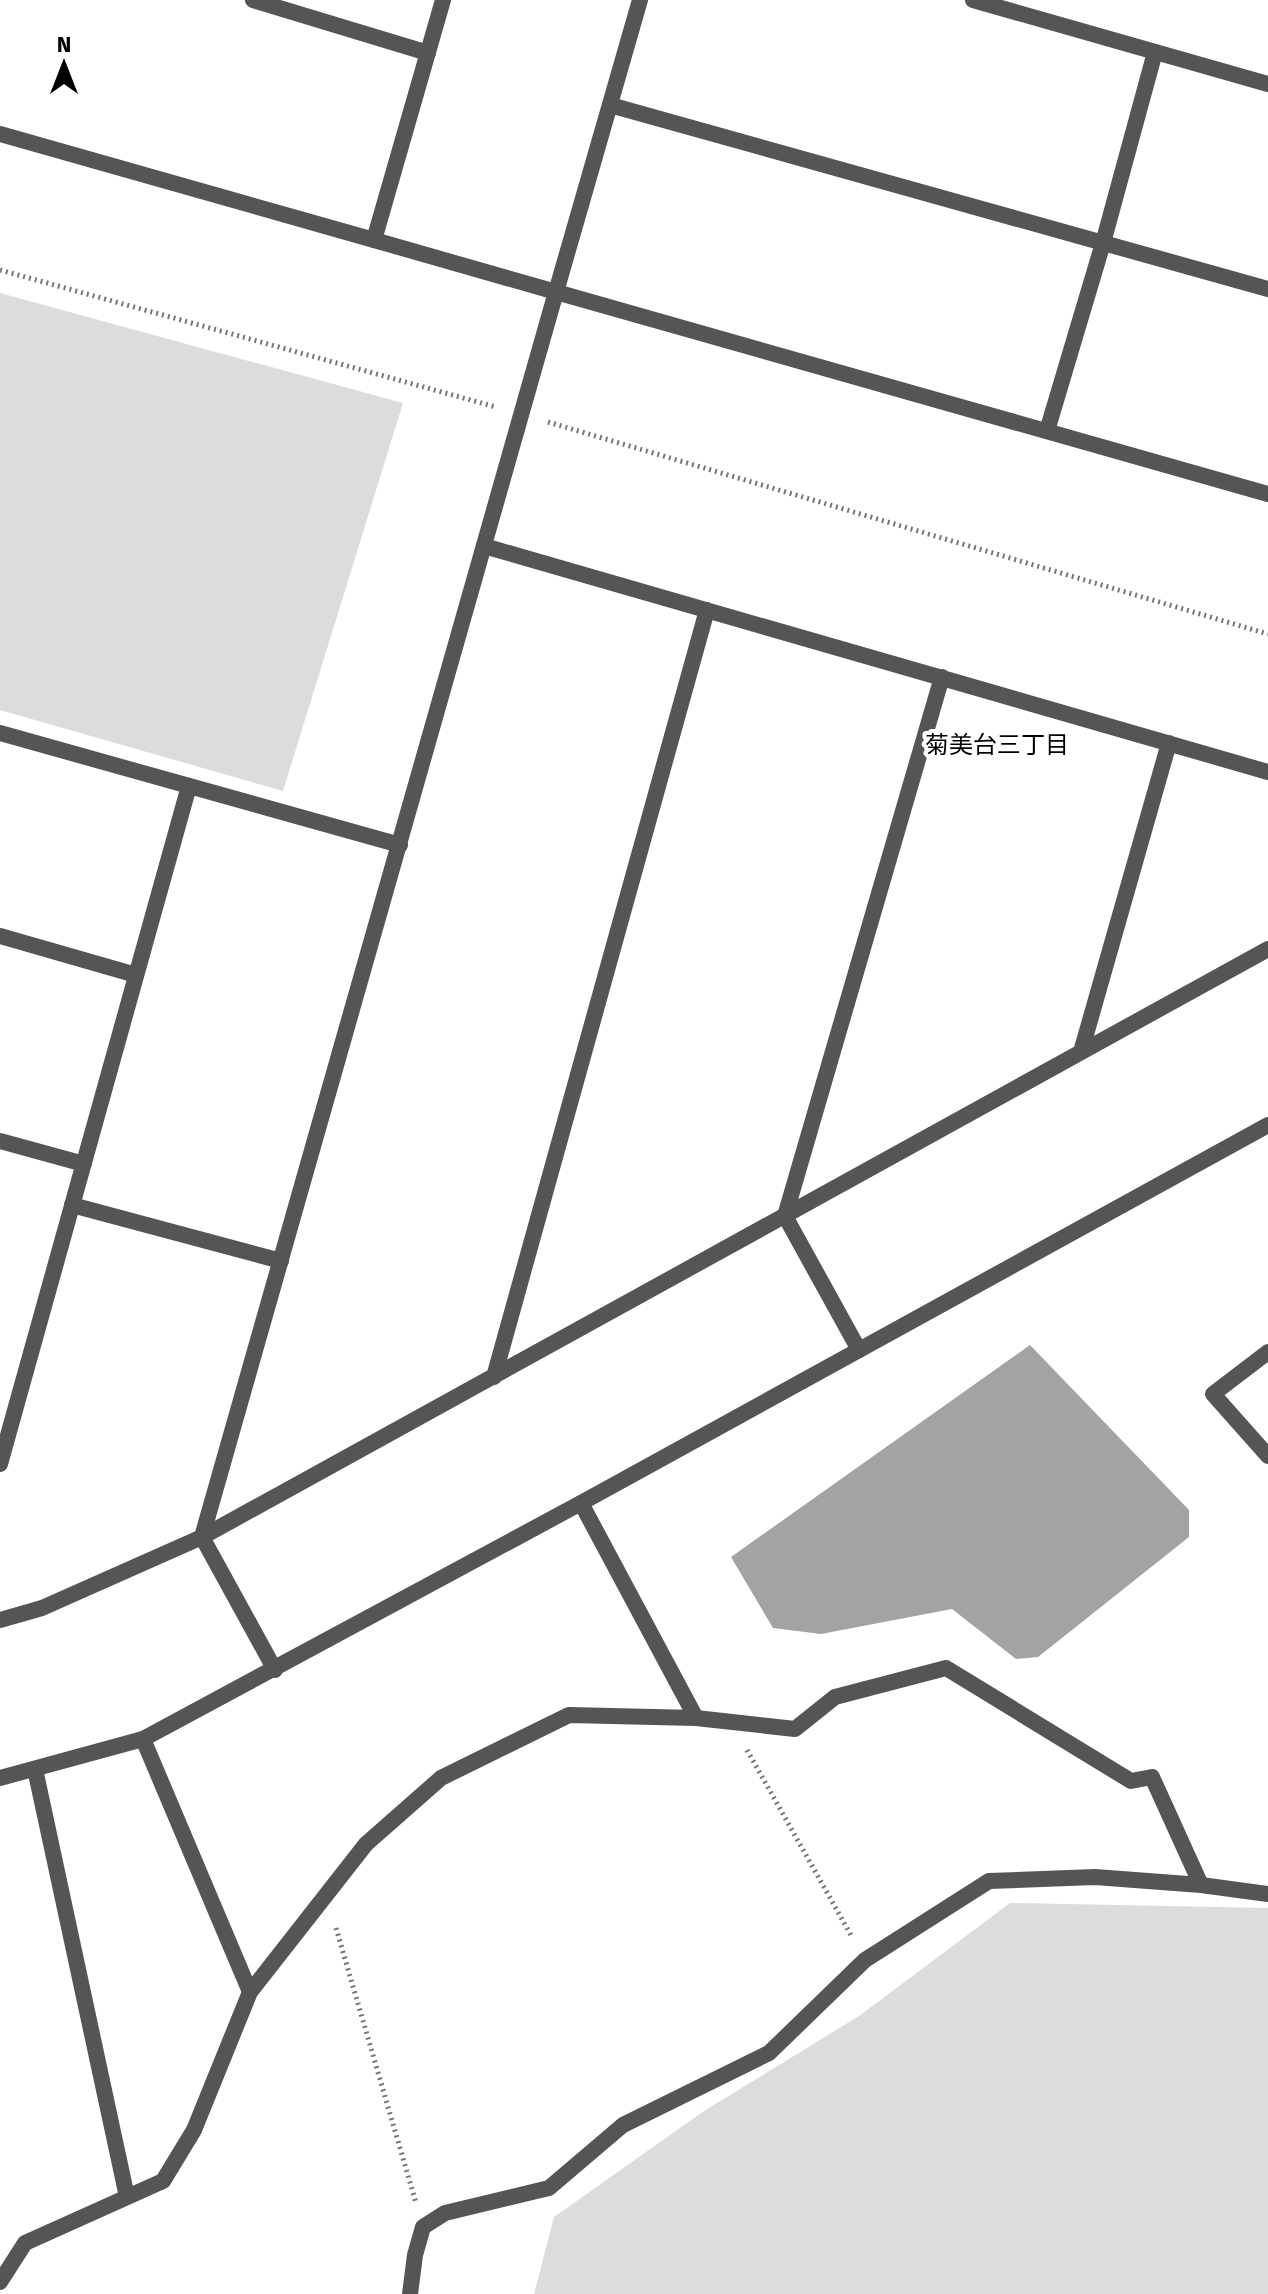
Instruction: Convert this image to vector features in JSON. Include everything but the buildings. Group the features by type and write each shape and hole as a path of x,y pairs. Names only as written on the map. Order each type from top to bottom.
{"street":[{"path":"253,0 428,53"},
{"path":"374,240 443,0"},
{"path":"275,1670 202,1537 640,0"},
{"path":"973,0 1268,84"},
{"path":"1047,431 1155,52"},
{"path":"610,105 1268,289"},
{"path":"0,134 1268,494"},
{"path":"484,546 1268,772"},
{"path":"494,1377 707,610"},
{"path":"859,1350 785,1216 942,677"},
{"path":"0,733 400,845"},
{"path":"1081,1052 1169,743"},
{"path":"0,1464 189,786"},
{"path":"0,936 136,975"},
{"path":"0,1620 42,1608 202,1537 1268,949"},
{"path":"0,1778 143,1739 581,1503 1268,1125"},
{"path":"0,1141 84,1164"},
{"path":"72,1205 281,1261"},
{"path":"1268,1352 1213,1394 1268,1456"},
{"path":"581,1503 696,1718"},
{"path":"0,2282 25,2243 163,2181 194,2130 250,1992 366,1844 441,1778 569,1715 696,1718 795,1729 835,1697 946,1668 1131,1781 1152,1777 1201,1885"},
{"path":"143,1739 250,1992"},
{"path":"35,1769 127,2197"},
{"path":"410,2294 415,2255 423,2227 445,2213 549,2188 623,2125 769,2053 865,1960 989,1881 1095,1877 1201,1885 1268,1894"}],"path":[{"path":"0,270 522,414 1268,634"},
{"path":"730,1722 865,1960"},
{"path":"326,1896 423,2227"}],"shaded area":[{"path":"0,293 403,403 283,791 0,710"},
{"path":"1030,1345 1189,1510 1189,1537 1038,1657 1016,1659 952,1609 821,1634 773,1628 731,1557"},
{"path":"1010,1903 1268,1908 1268,2294 534,2294 554,2217 704,2111 859,2016"}],"district":[{"name":"菊美台三丁目","path":"997,745"}]}
